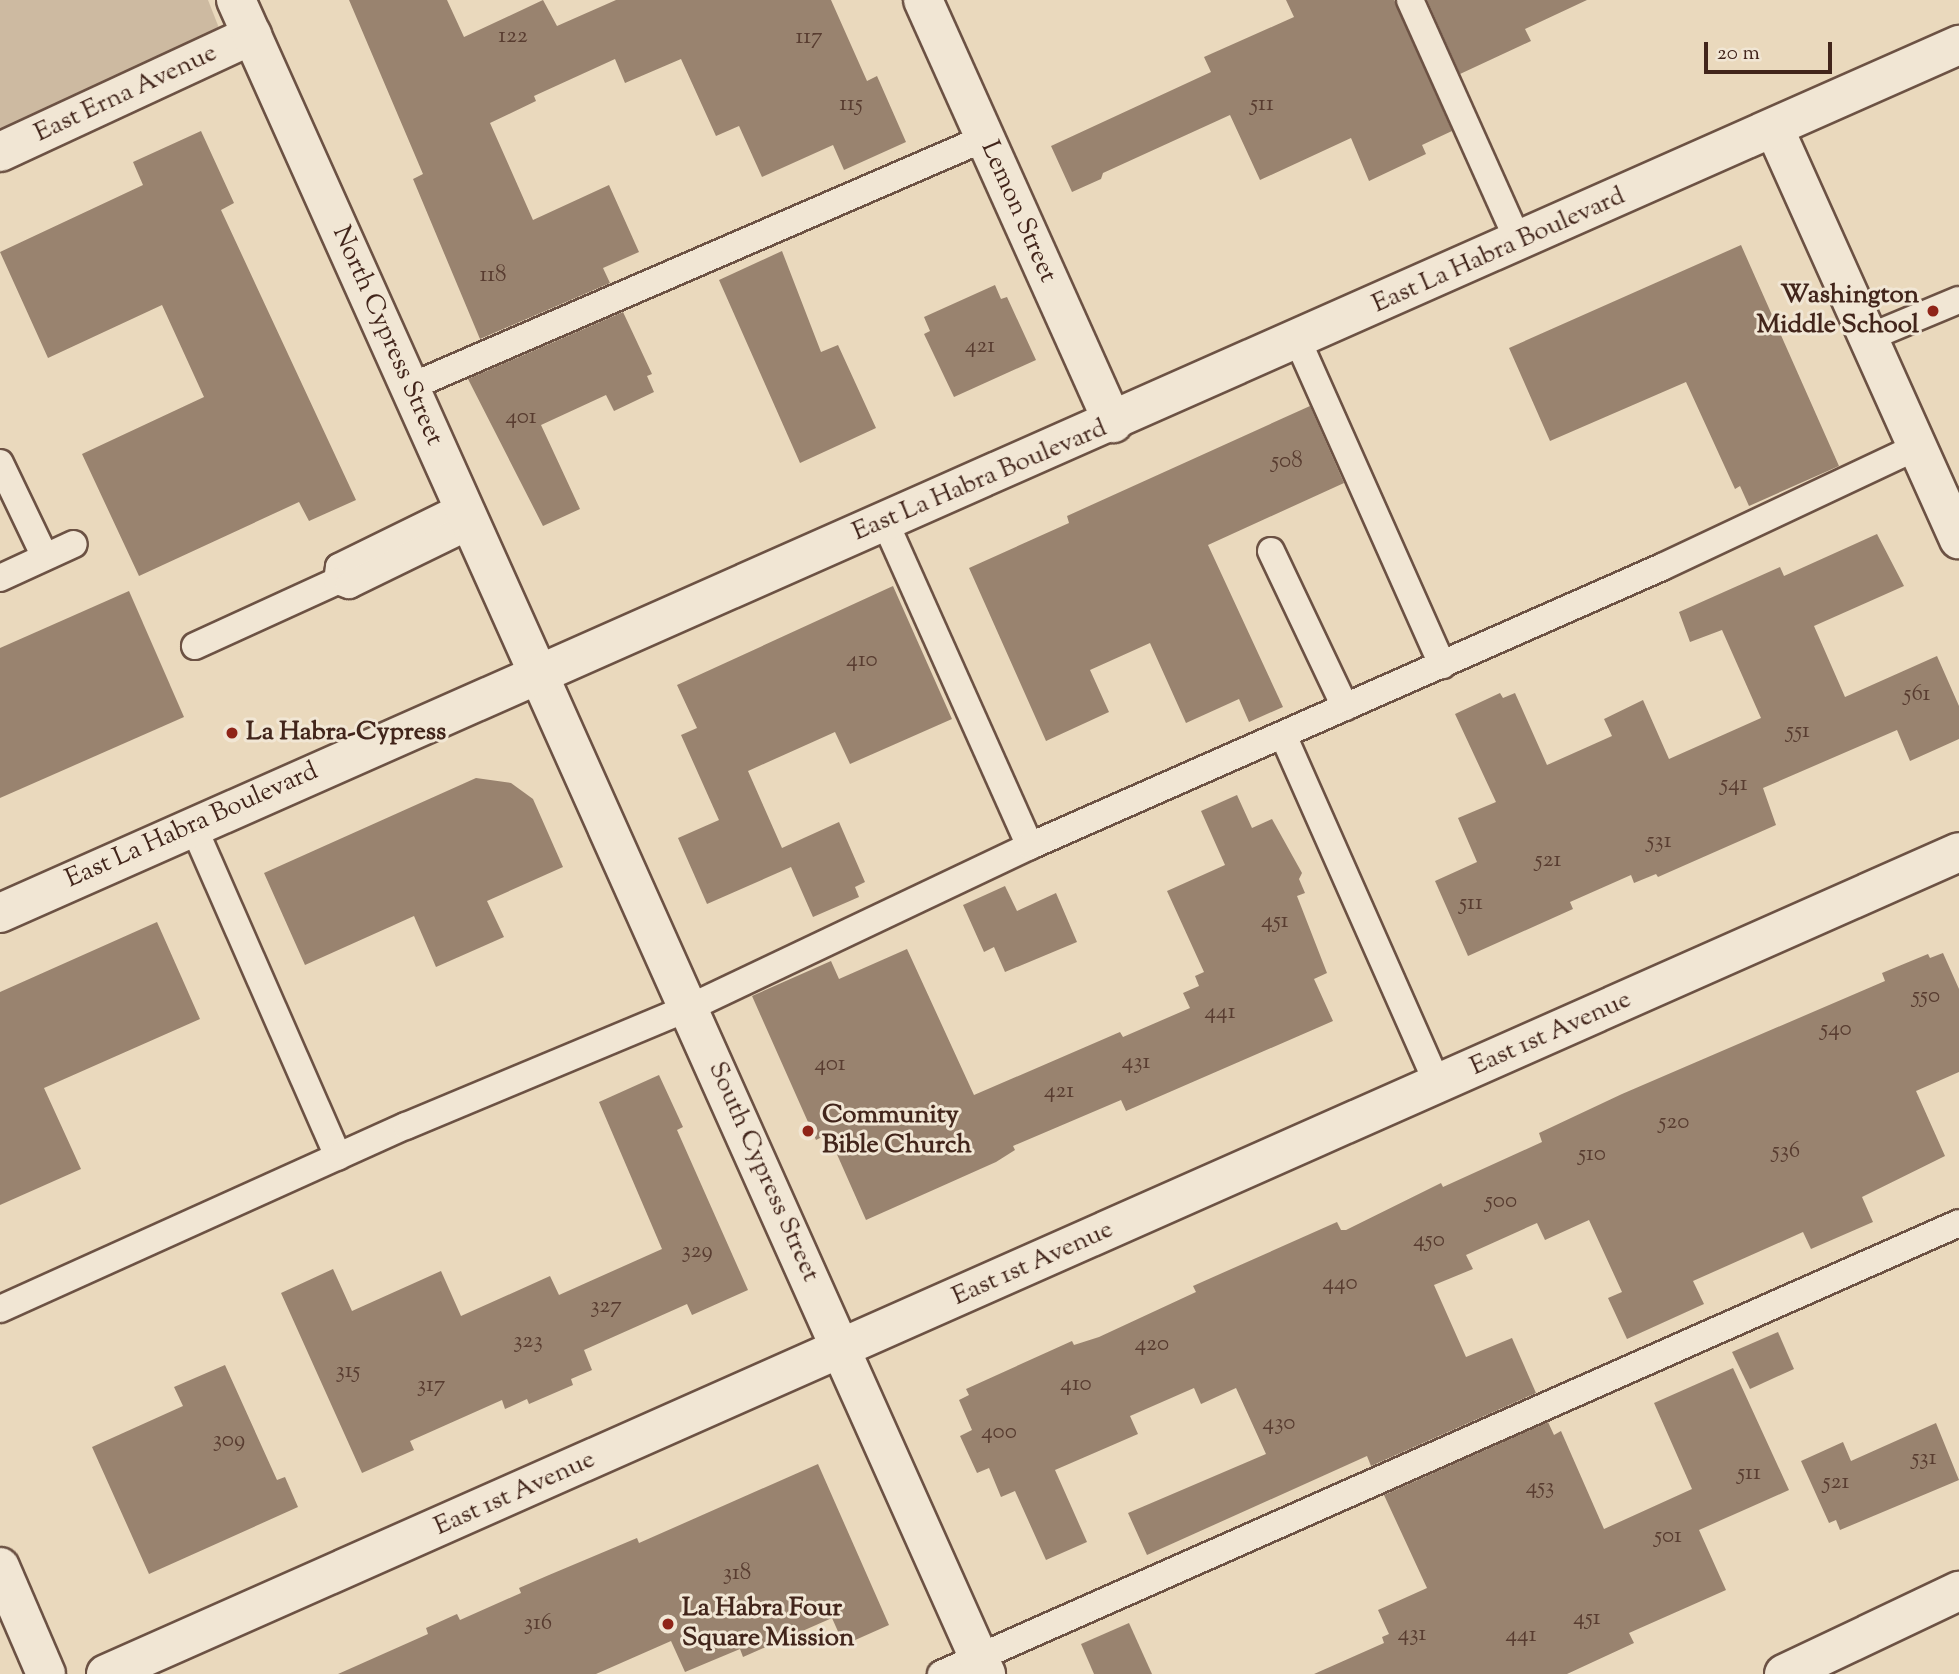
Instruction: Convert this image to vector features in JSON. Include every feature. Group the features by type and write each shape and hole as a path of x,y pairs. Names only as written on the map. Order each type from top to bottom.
{"street":[{"name":"North Cypress Street","path":"236,0 537,671"},
{"name":"Lemon Street","path":"923,0 1113,423"},
{"name":"East Erna Avenue","path":"0,152 252,35"},
{"name":"East La Habra Boulevard","path":"0,913 537,671 1113,423 1959,45"},
{"path":"1774,128 1959,539"},
{"name":"South Cypress Street","path":"537,671 691,1007 982,1666"},
{"name":"East 1st Avenue","path":"106,1674 1959,852"},
{"path":"0,1567 46,1674"},
{"path":"1784,1674 1959,1591"}],"lane":[{"path":"1410,0 1519,242"},
{"path":"410,387 985,138"},
{"path":"1870,337 1959,300"},
{"path":"1298,341 1443,665"},
{"path":"0,1309 338,1157 691,1007 1030,846 1443,665 1919,446"},
{"path":"0,463 46,557"},
{"path":"195,646 337,581 349,585 467,515"},
{"path":"885,522 1030,846"},
{"path":"0,578 74,544"},
{"path":"1271,551 1345,707"},
{"path":"1283,735 1438,1084"},
{"path":"193,826 338,1157"},
{"path":"941,1674 982,1666 1959,1223"}],"shaded area":[{"path":"0,0 208,0 219,28 0,140"}],"building":[{"path":"349,0 447,0 464,37 543,0 557,26 616,0 831,0 867,81 877,76 906,142 844,170 833,145 762,177 739,126 716,136 681,59 625,83 615,59 534,96 536,101 490,123 533,220 609,185 639,252 603,268 610,283 480,339 413,179 423,174"},
{"path":"1286,0 1394,0 1452,131 1422,145 1426,154 1369,181 1351,138 1260,180 1230,115 1103,173 1101,179 1072,192 1051,146 1211,72 1204,57 1294,17"},
{"path":"1427,0 1587,0 1525,29 1531,41 1460,74"},
{"path":"201,131 234,203 221,210 356,500 309,521 299,502 139,576 82,454 204,397 162,305 48,358 0,252 143,185 133,162"},
{"path":"1741,245 1839,466 1749,506 1740,486 1735,489 1686,382 1550,441 1509,348"},
{"path":"782,251 821,352 838,345 876,428 800,463 719,280"},
{"path":"995,285 1001,299 1007,297 1036,360 954,397 924,334 930,331 924,317"},
{"path":"623,312 652,374 647,376 654,392 614,411 606,395 541,425 580,509 543,526 468,379"},
{"path":"1310,406 1344,483 1208,545 1283,707 1249,722 1239,699 1186,723 1150,643 1090,670 1109,712 1046,741 969,568 1069,523 1067,516"},
{"path":"1877,534 1904,586 1814,626 1845,697 1937,656 1959,706 1959,739 1910,761 1897,730 1763,788 1776,825 1658,877 1656,874 1634,883 1631,875 1570,902 1573,909 1468,956 1435,881 1477,862 1458,818 1496,802 1455,714 1500,693 1503,698 1515,693 1547,765 1612,736 1604,719 1643,700 1669,759 1761,718 1722,630 1690,642 1679,612 1780,567 1784,576"},
{"path":"893,586 952,719 850,764 835,732 748,771 782,848 839,822 865,882 855,887 859,897 813,917 791,867 707,904 678,838 719,820 681,735 697,728 677,685"},
{"path":"129,591 184,717 0,798 0,648"},
{"path":"476,778 511,783 533,799 563,867 487,901 504,937 436,967 414,916 305,965 264,873"},
{"path":"1237,795 1252,828 1272,819 1302,873 1299,879 1305,893 1297,896 1327,973 1314,979 1333,1021 1126,1111 1121,1100 1013,1146 1015,1150 996,1162 866,1220 828,1134 816,1140 752,996 831,961 839,979 907,949 974,1095 1120,1032 1123,1037 1190,1008 1183,993 1199,986 1195,976 1204,972 1167,891 1225,865 1201,811"},
{"path":"1005,886 1017,911 1056,893 1077,942 1005,972 994,947 984,952 963,905"},
{"path":"157,922 200,1019 44,1088 81,1169 0,1205 0,992"},
{"path":"1943,953 1959,989 1959,1072 1916,1091 1945,1156 1862,1197 1873,1222 1811,1249 1803,1232 1693,1281 1704,1304 1627,1339 1608,1298 1622,1292 1589,1220 1545,1240 1537,1223 1466,1255 1473,1269 1434,1285 1466,1357 1512,1338 1536,1393 1371,1466 1367,1456 1147,1555 1128,1513 1266,1454 1236,1388 1201,1404 1194,1388 1130,1416 1138,1434 1055,1470 1087,1542 1046,1560 1015,1491 1001,1497 989,1468 977,1473 960,1436 972,1430 959,1400 969,1395 966,1389 1072,1341 1074,1345 1099,1337 1196,1292 1193,1286 1337,1222 1341,1230 1346,1230 1441,1183 1443,1187 1542,1142 1539,1133 1622,1094 1885,981 1882,973 1928,954 1930,958"},
{"path":"659,1075 683,1127 677,1130 748,1290 692,1315 687,1304 584,1350 592,1370 571,1379 573,1385 529,1404 527,1399 505,1409 502,1400 410,1441 414,1450 362,1473 281,1293 333,1269 352,1311 441,1271 461,1316 550,1276 559,1295 662,1249 599,1102"},
{"path":"1778,1332 1794,1369 1750,1389 1732,1352"},
{"path":"225,1365 277,1480 285,1477 298,1507 149,1574 92,1447 183,1406 174,1387"},
{"path":"1733,1368 1789,1490 1699,1530 1726,1590 1629,1633 1634,1643 1567,1674 1314,1674 1384,1643 1382,1637 1389,1634 1378,1610 1427,1588 1384,1495 1548,1422 1554,1435 1561,1431 1604,1529 1692,1489 1654,1403"},
{"path":"1936,1423 1959,1480 1840,1530 1836,1520 1829,1523 1801,1461 1843,1442 1851,1461"},
{"path":"818,1464 889,1625 844,1645 832,1618 743,1657 740,1649 685,1672 671,1641 596,1674 338,1674 428,1634 426,1628 457,1614 460,1620 521,1593 519,1588 637,1538 639,1543"},
{"path":"1129,1623 1152,1674 1094,1674 1081,1644"}],"place":[{"name":"Washington Middle School","path":"1933,311"},
{"name":"La Habra-Cypress","path":"232,733"},
{"name":"Community Bible Church","path":"808,1131"},
{"name":"La Habra Four Square Mission","path":"668,1624"}]}
